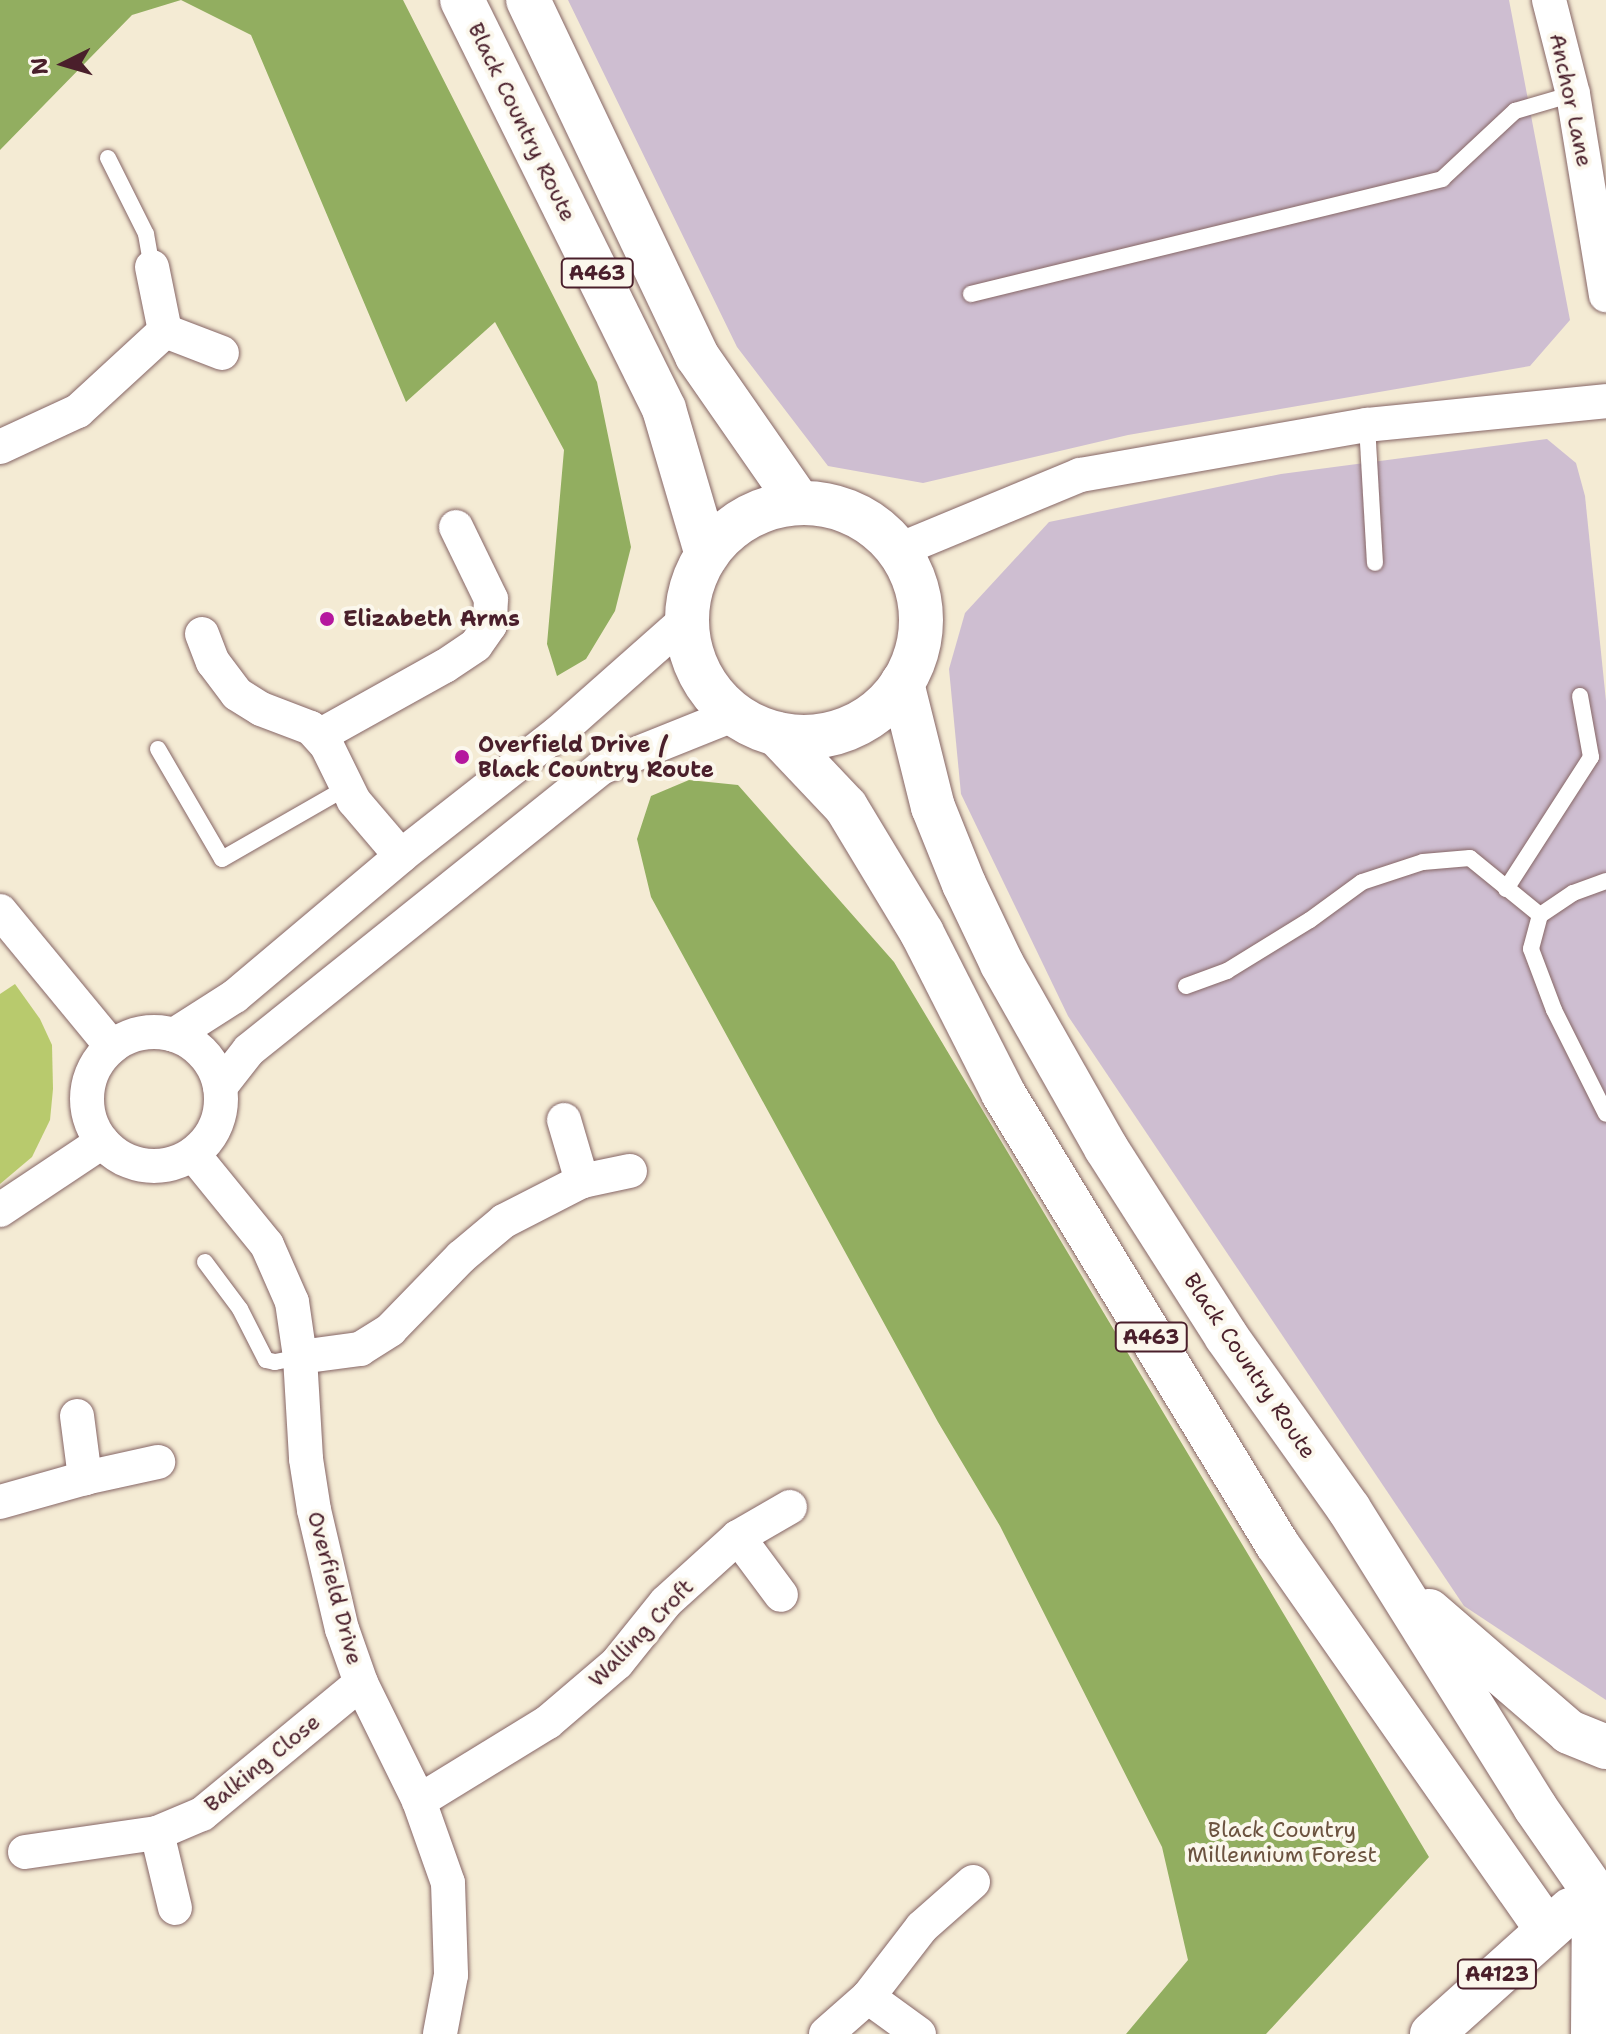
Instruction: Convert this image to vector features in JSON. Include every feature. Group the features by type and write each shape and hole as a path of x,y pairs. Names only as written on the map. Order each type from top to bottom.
{"highway":[{"name":"Black Country Route","path":"462,0 664,409 707,555"},
{"name":"A463","path":"528,0 697,356 799,503"},
{"path":"821,504 857,515 875,526 899,550 917,589 921,616 915,658 902,683 872,715 840,732 810,737 777,734 735,714 718,699 700,672 687,619 691,593 707,555 742,520 771,507 821,504"},
{"name":"Black Country Route","path":"902,683 933,807 1002,964 1106,1148 1226,1336 1397,1583 1535,1807 1600,1888"},
{"name":"A463","path":"777,734 846,807 922,933 1003,1093 1277,1544 1546,1928"},
{"name":"A463","path":"1397,1583 1569,1732 1606,1747"},
{"path":"1596,2034 1601,1940 1600,1888"},
{"name":"A4123","path":"1432,2034 1546,1928 1600,1888"},
{"name":"A4123","path":"1546,1928 1579,1942 1601,1940"},
{"path":"1596,2034 1606,2028"}],"street":[{"name":"Anchor Lane","path":"1549,0 1595,165 1606,295"},
{"path":"152,267 165,331"},
{"path":"165,331 222,353"},
{"path":"0,447 78,411 165,331"},
{"path":"899,550 1080,475 1367,425 1606,401"},
{"path":"319,736 445,666 476,645 490,625 491,599 456,527"},
{"path":"174,1035 229,1001 401,856 558,733 687,619"},
{"path":"202,634 213,662 237,694 261,709 311,728 319,736 346,788 401,856"},
{"path":"220,1087 249,1050 601,768 735,714"},
{"path":"0,911 112,1047"},
{"path":"147,1032 174,1035 189,1042 207,1059 220,1087 220,1110 214,1128 193,1154 172,1164 148,1166 123,1159 102,1142 89,1115 88,1083 94,1069 112,1047 147,1032"},
{"path":"564,1120 582,1181"},
{"path":"0,1210 102,1142"},
{"name":"Overfield Drive","path":"193,1154 267,1245 292,1302 300,1357 306,1459 314,1510 342,1629 361,1683 419,1801 443,1864 451,1916 451,1975 440,2034"},
{"path":"300,1357 360,1349 390,1330 461,1257 504,1221 582,1181 630,1171"},
{"path":"77,1416 85,1478"},
{"path":"0,1502 85,1478 158,1462"},
{"name":"Walling Croft","path":"419,1801 548,1722 617,1663 666,1602 738,1537 790,1507"},
{"path":"738,1537 781,1595"},
{"name":"Balking Close","path":"25,1852 157,1833 202,1814 361,1683"},
{"path":"157,1833 175,1908"},
{"path":"826,2034 868,1997 922,1927 973,1882"},
{"path":"868,1997 919,2034"}],"lane":[{"path":"971,294 1442,179 1515,111 1573,94"},
{"path":"108,158 146,234 152,267"},
{"path":"1367,425 1375,563"},
{"path":"1506,889 1591,757 1580,696"},
{"path":"158,749 222,859 346,788"},
{"path":"1186,986 1227,971 1310,920 1362,882 1423,862 1470,858 1540,915"},
{"path":"1606,881 1573,893 1540,915 1531,949 1554,1010 1606,1114"},
{"path":"205,1262 240,1309 266,1360 275,1362 300,1357"}],"shaded area":[{"path":"568,0 1509,0 1570,320 1530,366 1128,435 923,483 828,466 737,347"},
{"path":"1547,439 1576,463 1585,496 1606,701 1606,1700 1464,1606 1068,1016 961,794 949,669 965,613 1049,522 1281,474"}],"green space":[{"path":"0,0 181,0 132,15 0,150"},
{"path":"181,0 403,0 597,382 631,547 615,611 586,659 557,676 547,644 564,450 495,322 406,402 251,35"},
{"name":"Black Country Millennium Forest","path":"689,780 738,785 894,962 1429,1857 1266,2034 1126,2034 1188,1960 1162,1847 1000,1526 938,1422 651,897 637,839 651,796"},
{"path":"15,984 40,1019 52,1045 53,1089 50,1120 32,1157 0,1184 0,994"}],"place":[{"name":"Elizabeth Arms","path":"327,619"},
{"name":"Overfield Drive / Black Country Route","path":"462,757"}]}
